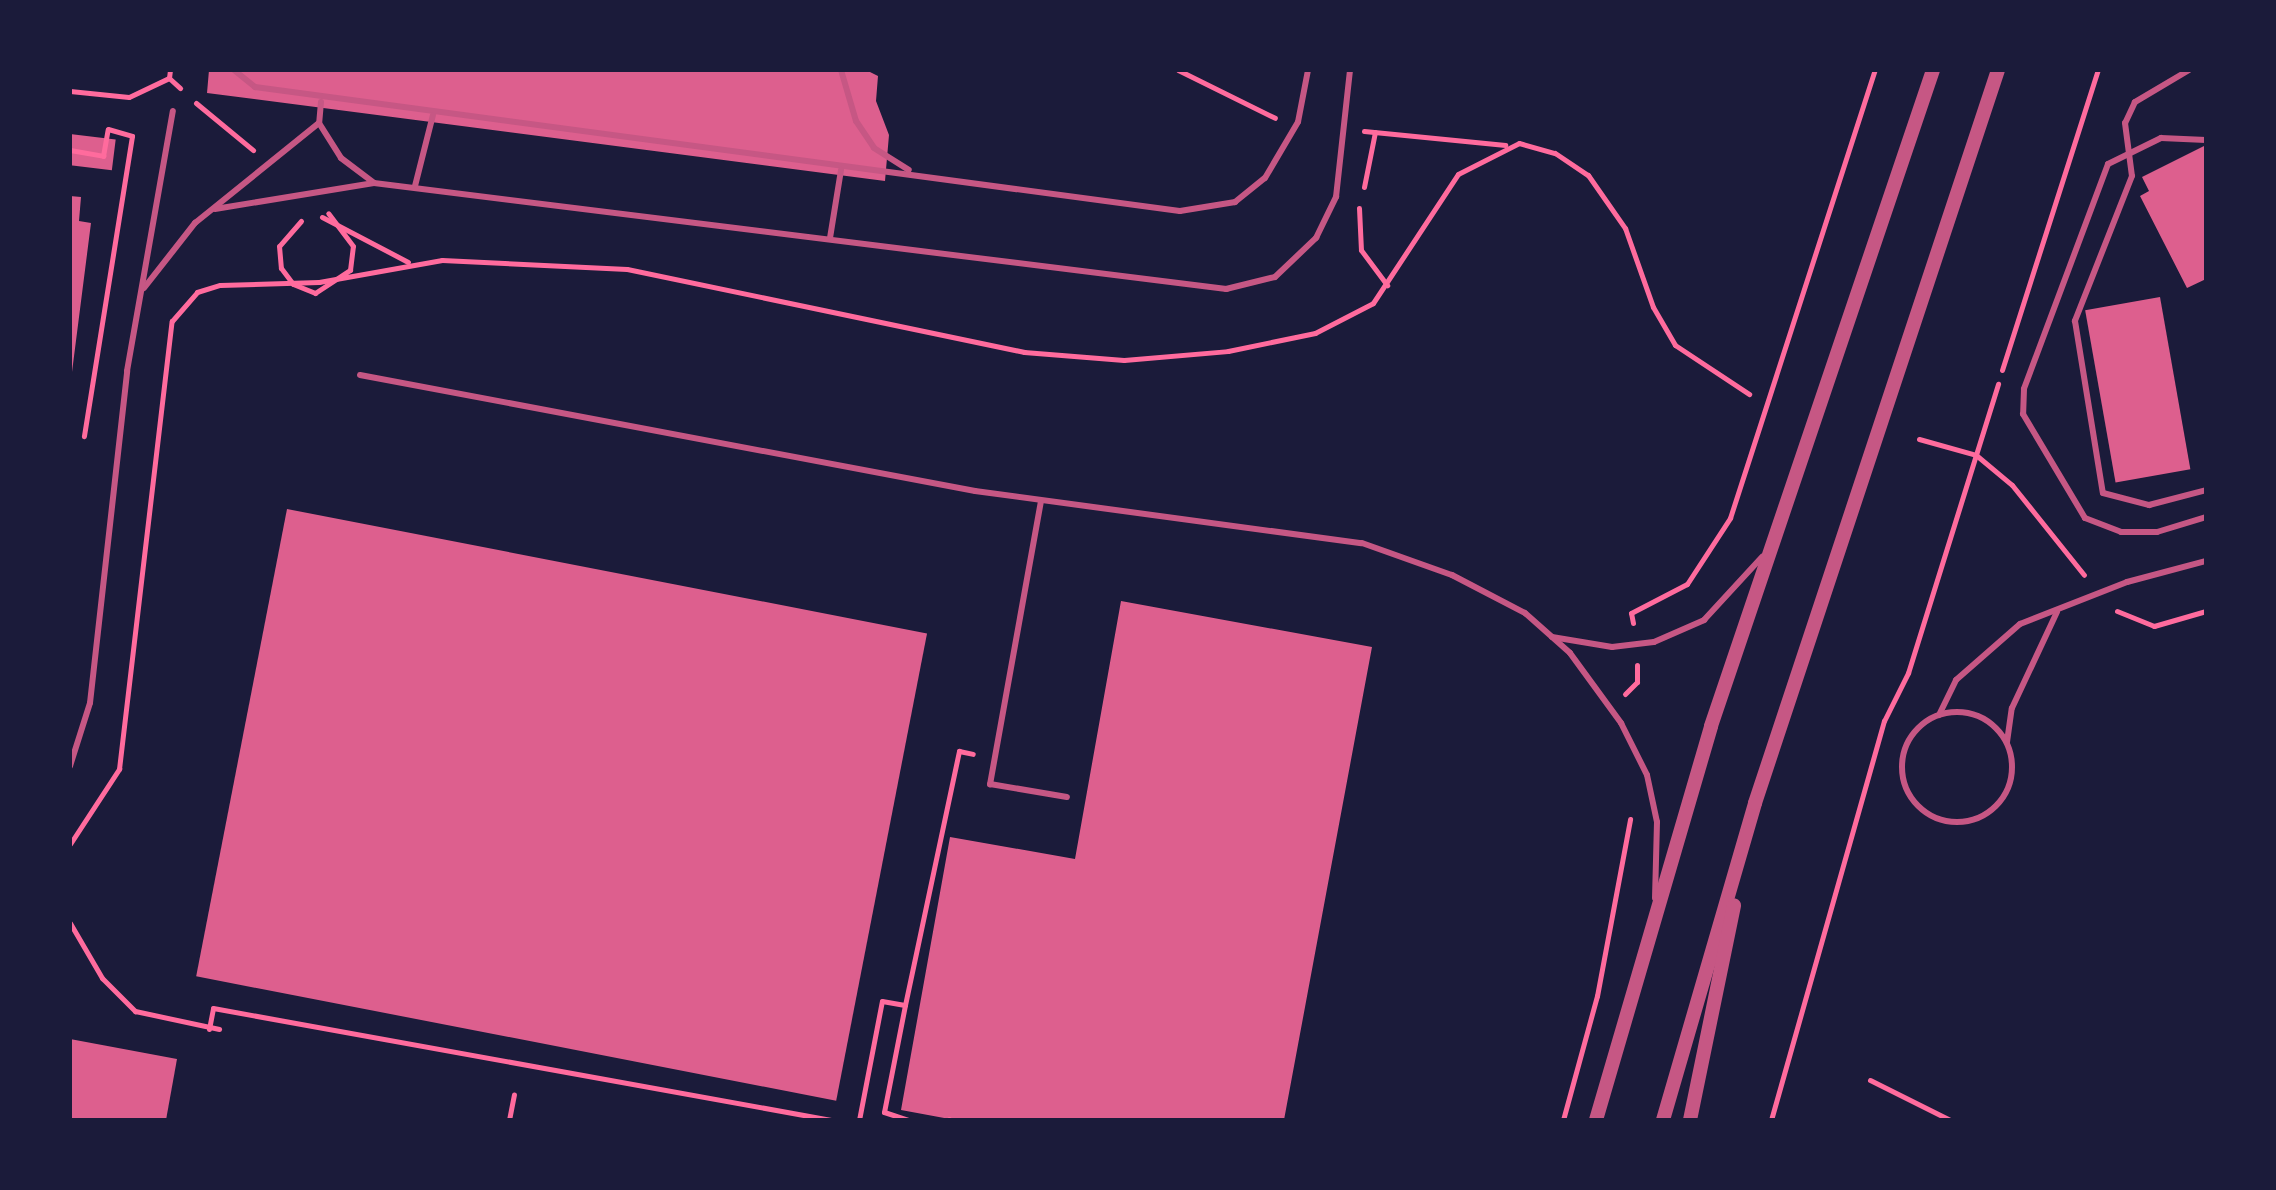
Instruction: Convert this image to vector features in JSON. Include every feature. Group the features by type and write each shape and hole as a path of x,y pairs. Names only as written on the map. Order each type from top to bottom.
{"street":[{"path":"1596,1120 1655,918 1773,542 1933,70"},
{"path":"1663,1120 1755,803 1998,70"},
{"path":"1690,1120 1755,803"}],"lane":[{"path":"234,70 255,87 912,172 1180,211 1235,202 1265,178 1298,122 1308,70"},
{"path":"841,70 856,121 874,148 912,172"},
{"path":"215,209 374,183 415,186 830,238 1156,285 1226,289 1275,277 1316,238 1336,197 1350,70"},
{"path":"2189,70 2135,102 2125,123 2132,176 2075,321 2103,493 2149,505 2206,490"},
{"path":"321,102 319,123 341,158 374,183"},
{"path":"70,766 90,703 142,291 173,111"},
{"path":"415,186 433,115"},
{"path":"142,291 172,245 319,123"},
{"path":"2206,140 2193,134 2127,150 2108,164 2024,389 2023,414 2085,518 2121,532 2157,532 2206,517"},
{"path":"830,238 841,170"},
{"path":"360,375 1041,501 1362,543 1452,575 1525,613 1552,637 1611,708 1647,775 1657,822 1655,918"},
{"path":"1041,501 990,784 1067,797"},
{"path":"1552,637 1612,647 1654,642 1704,620 1773,542"},
{"path":"2057,612 2012,708 2007,743 2012,772 1998,804 1968,821 1934,816 1909,793 1902,761 1914,732 1939,715 1956,680 2009,633 2057,612 2097,595 2206,561"},
{"path":"1939,715 1986,720 2007,743"}],"path":[{"path":"70,91 129,97 169,78 170,70"},
{"path":"1178,70 1266,113"},
{"path":"1771,1120 1884,721 1908,673 2098,70"},
{"path":"70,150 103,156 108,129 132,136 84,436"},
{"path":"1375,132 1357,236 1387,285"},
{"path":"1389,134 1536,145 1588,175 1625,228 1653,307 1675,345 1749,394"},
{"path":"70,844 119,769 172,321 197,292 220,285 334,281 409,263 627,269 937,339 1124,360 1228,351 1315,333 1365,308 1387,285 1452,181 1469,162 1506,145"},
{"path":"350,270 315,293 281,268 279,246 292,225 313,215 409,263"},
{"path":"1919,439 1976,455 2059,536 2097,595 2128,620 2154,626 2206,611"},
{"path":"909,1120 884,1112 959,751 994,759"},
{"path":"70,923 102,978 135,1011 219,1029"},
{"path":"859,1120 882,1001 905,1005"},
{"path":"209,1029 213,1008 831,1120"},
{"path":"1870,1080 1950,1120"},
{"path":"509,1120 514,1094"}],"building":[{"path":"209,70 866,70 878,76 876,101 889,135 885,181 207,93"},
{"path":"70,134 116,140 112,170 70,165"},
{"path":"2206,145 2206,279 2187,288 2140,196 2149,191 2142,177"},
{"path":"70,196 81,197 79,221 91,223 72,372"},
{"path":"2160,297 2190,469 2116,483 2085,310"},
{"path":"287,509 927,633 836,1101 196,976"},
{"path":"1121,601 1372,647 1284,1120 955,1120 901,1110 950,837 1075,859"},
{"path":"70,1039 177,1059 166,1120 70,1120"}]}
